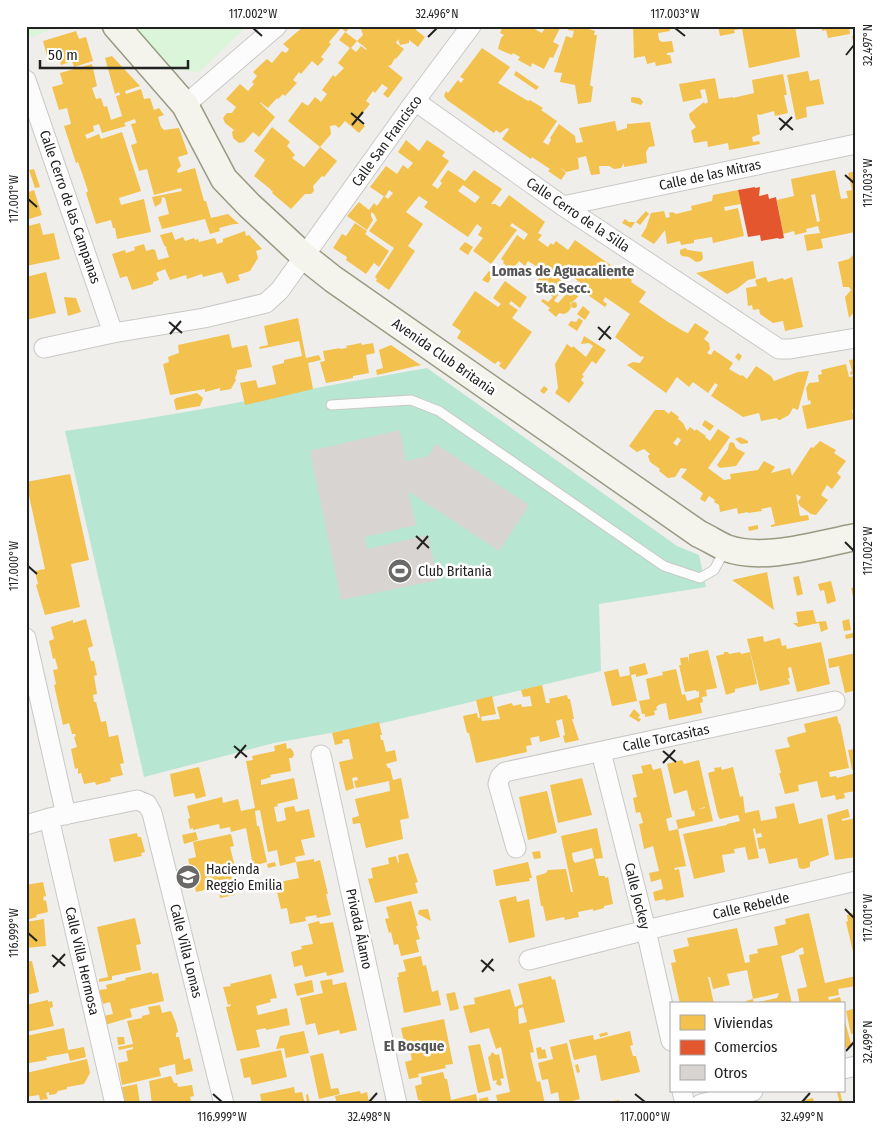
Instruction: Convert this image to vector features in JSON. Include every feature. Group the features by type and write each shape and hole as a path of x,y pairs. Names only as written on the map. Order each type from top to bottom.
{"main road":[{"name":"Avenida Club Britania","path":"116,26 185,105 224,179 304,256 341,285 699,534 726,548 749,553 787,550 856,537"}],"street":[{"path":"185,105 277,26"},
{"name":"Calle San Francisco","path":"44,348 113,333 204,318 266,303 280,290 471,26"},
{"name":"Calle Cerro de las Campanas","path":"26,80 113,333"},
{"name":"Calle Cerro de la Silla","path":"415,102 563,206 779,349 790,350 856,338"},
{"name":"Calle de las Mitras","path":"563,206 856,144"},
{"name":"Calle Villa Hermosa","path":"26,638 57,816 115,1104"},
{"name":"Calle Torcasitas","path":"516,848 498,784 500,777 505,772 835,701"},
{"name":"Calle Jockey","path":"601,752 646,930 670,1037"},
{"name":"Privada Álamo","path":"321,755 397,1104"},
{"name":"Calle Villa Lomas","path":"26,824 137,800 147,804 152,813 224,1104"},
{"name":"Calle Rebelde","path":"529,960 646,930 856,881"},
{"path":"701,1104 749,1092"}],"lane":[{"path":"331,405 410,400 439,411 664,566 700,578 714,570 726,548"}],"green space":[{"path":"26,26 59,26 30,38"},
{"path":"130,26 247,26 199,72 165,69"},
{"name":"Club Britania","path":"427,368 677,546 699,555 706,587 599,604 601,671 370,726 274,743 144,777 65,431 201,409"}],"building: Viviendas":[{"path":"304,26 351,26 346,32 341,28 329,42 331,44 321,57 324,59 318,66 312,61 301,74 299,72 293,80 297,83 285,96 283,94 277,98 268,108 260,102 275,117 259,137 253,132 244,142 239,143 233,138 232,132 234,130 225,123 223,118 227,113 232,113 236,107 226,99 240,84 248,91 254,84 252,82 257,76 253,72 267,59 272,63 282,51 286,53 289,49 283,44"},
{"path":"360,26 418,26 416,30 425,37 418,47 409,40 409,43 400,45 398,39 396,43 404,49 388,66 403,78 388,98 383,94 388,88 382,84 375,93 373,91 366,101 370,104 357,120 365,126 359,133 345,121 339,128 335,125 330,126 331,134 320,147 288,121 302,102 308,106 315,97 321,102 327,94 322,90 333,75 335,77 344,68 338,63 350,48 339,40 345,32 357,41 363,35","holes":["357,41 367,49 361,46 356,52 351,48"]},
{"path":"503,26 529,26 542,33 545,28 541,26 561,26 553,42 559,45 553,58 550,57 544,69 532,63 531,67 518,60 520,57 513,53 512,55 498,49 501,38 504,35 500,33"},
{"path":"562,26 590,26 589,29 595,31 594,35 597,35 590,85 593,87 591,102 578,104 575,85 560,82 562,73 554,72 566,36 572,38 574,31 568,30 569,27 563,28"},
{"path":"633,26 669,26 670,31 658,33 659,40 662,42 672,41 674,52 667,53 667,55 670,55 672,63 656,66 655,62 647,64 645,56 634,58"},
{"path":"718,26 795,26 800,57 749,68 742,29 734,30 735,33 720,36"},
{"path":"822,26 849,26 850,34 828,38 826,30 822,31"},
{"path":"76,31 79,39 86,37 93,61 74,67 72,61 61,65 58,54 47,56 43,41"},
{"path":"856,35 856,49 855,49 852,36"},
{"path":"482,48 510,67 498,83 543,108 541,110 557,121 543,142 548,145 559,124 575,136 576,143 583,142 579,128 615,121 617,131 627,128 627,124 650,122 655,146 649,147 646,152 647,163 624,167 624,163 621,168 614,169 609,166 599,166 600,174 591,175 586,156 578,158 579,169 566,172 560,167 566,173 561,180 548,171 550,169 532,157 531,159 502,139 509,129 507,128 500,133 496,130 494,133 444,96 446,91 448,93 458,80 461,83 464,79 460,77"},
{"path":"112,56 140,86 125,91 126,94 141,89 144,99 150,98 154,110 159,108 164,115 158,117 161,127 164,130 179,128 188,154 178,157 181,166 177,170 178,173 195,168 211,218 228,214 239,224 219,228 220,231 210,234 205,219 162,229 158,217 169,214 165,198 162,197 161,203 155,207 152,197 182,191 181,188 154,195 147,169 139,171 131,145 137,143 131,124 136,123 135,119 124,123 126,126 102,133 99,124 93,126 94,131 85,135 87,139 99,134 101,139 122,132 141,191 119,198 121,205 144,199 151,232 117,239 111,220 96,224 86,193 88,191 78,162 76,163 64,126 71,124 67,108 59,110 52,87 63,84 60,73 92,64 97,86 92,88 96,99 101,98 104,107 107,106 111,120 122,116 116,96 120,95 119,92 115,94 105,58"},
{"path":"516,71 539,87 536,90 514,75"},
{"path":"808,71 810,81 819,79 824,104 806,107 807,117 796,120 787,75"},
{"path":"783,74 787,95 784,95 788,113 775,116 774,111 757,114 760,134 752,137 753,142 759,141 760,144 729,150 728,143 708,147 707,141 694,143 691,131 696,127 689,114 704,102 705,104 708,102 705,89 700,90 702,98 683,102 679,84 715,78 719,99 733,98 754,93 752,80"},
{"path":"632,97 640,98 643,102 641,105 631,102"},
{"path":"272,127 290,142 287,146 295,155 292,158 304,167 320,147 337,161 324,177 322,176 313,186 314,191 311,194 305,194 291,209 254,176 265,160 254,151"},
{"path":"406,140 419,151 427,140 445,152 442,156 449,161 432,185 438,189 442,183 440,181 448,170 465,181 474,170 502,189 491,204 500,207 509,195 545,222 538,233 542,235 538,240 548,247 556,241 568,250 575,240 646,292 639,302 668,322 688,333 695,323 709,332 704,339 709,343 710,349 707,353 711,355 714,350 733,363 729,369 747,379 756,366 771,376 774,381 798,372 809,371 798,410 793,408 789,415 780,420 777,418 761,421 759,413 743,417 711,396 718,385 715,383 708,393 693,382 689,387 677,377 666,393 627,365 633,362 640,363 644,357 641,357 615,337 630,314 605,297 603,301 607,304 605,307 582,291 585,286 571,276 554,301 558,303 571,289 577,292 578,297 571,303 570,301 571,308 568,312 564,314 559,313 556,317 548,310 550,308 541,301 543,299 548,302 553,297 535,285 542,273 536,266 528,261 525,266 519,261 512,270 503,263 504,261 501,259 517,235 524,240 528,234 512,223 510,226 517,230 491,264 473,251 483,238 478,235 482,228 477,224 468,237 424,207 428,202 419,196 406,212 423,224 408,246 415,251 389,290 376,281 375,277 394,248 369,231 377,220 374,214 371,212 373,220 367,230 347,216 359,202 369,210 374,203 377,206 384,196 370,187 386,166 397,174 403,165 408,169 413,163 398,152","holes":["463,185 480,197 475,203 458,191","389,190 393,193 388,199 385,197","601,261 616,273 611,280 595,269"]},
{"path":"34,169 40,187 35,188 29,170"},
{"path":"835,170 841,199 848,198 846,191 852,190 848,173 856,171 856,222 853,222 855,232 821,239 823,248 807,251 804,235 820,233 818,226 806,229 807,232 795,235 794,231 783,234 777,200 794,196 791,179","holes":["815,194 820,221 817,222 811,195"]},
{"path":"34,190 42,215 26,220 26,193"},
{"path":"738,190 741,204 724,207 725,211 738,208 744,236 713,243 712,237 694,240 694,243 681,245 680,241 667,244 665,230 654,244 641,236 651,213 664,211 666,218 670,217 669,213 676,214 692,210 691,206 712,201 713,195"},
{"path":"646,211 649,214 640,225 636,222"},
{"path":"625,219 629,222 635,222 631,228 622,223"},
{"path":"26,222 28,226 40,223 43,235 54,233 60,259 26,266"},
{"path":"355,223 367,231 365,234 389,251 379,267 374,263 366,274 346,260 347,257 333,248 342,234 346,236"},
{"path":"245,231 246,236 249,235 262,249 256,251 258,258 250,271 238,275 240,280 227,284 222,272 203,277 202,274 187,279 186,275 170,280 165,269 156,273 159,280 153,282 153,284 132,290 127,276 120,278 112,254 125,250 126,253 135,250 134,247 144,244 146,251 155,250 158,260 169,257 167,248 160,235 172,232 175,240 183,237 185,241 194,238 195,240 198,239 199,242 215,238 217,244 223,242 223,239"},
{"path":"465,242 473,247 468,255 459,249"},
{"path":"685,248 702,252 703,258 701,261 696,262 689,257 682,256 680,250"},
{"path":"856,252 856,310 849,318 845,297 851,290 849,287 843,287 838,262 849,259"},
{"path":"753,261 756,278 748,280 727,294 696,273"},
{"path":"489,271 494,274 488,283 482,280"},
{"path":"46,272 56,313 26,320 26,277"},
{"path":"766,277 768,282 792,277 803,327 785,331 783,321 773,323 760,314 759,309 753,310 752,305 748,306 746,288 757,286 755,280"},
{"path":"505,281 527,297 520,308 511,301 509,304 518,310 512,318 532,332 505,370 499,366 501,363 498,361 495,364 457,338 461,331 452,325 475,291 498,307 501,304 493,298"},
{"path":"64,297 76,298 81,312 68,316"},
{"path":"574,302 577,305 574,308 571,305"},
{"path":"583,306 590,312 585,320 577,314"},
{"path":"298,318 306,358 319,355 321,360 308,363 313,389 245,405 240,383 256,380 258,388 276,384 272,366 284,363 284,360 302,356 299,341 260,349 259,347 268,345 264,326"},
{"path":"579,318 583,321 577,331 568,325 571,321 576,322"},
{"path":"229,334 232,348 247,345 252,367 237,370 236,380 231,389 220,391 220,388 205,392 205,389 170,395 163,364 169,362 168,357 179,353 178,345"},
{"path":"584,336 606,350 596,364 592,361 582,375 584,376 581,380 584,383 569,403 555,393 558,388 555,364 567,344 572,348 573,346 586,357 593,346 589,343 581,344"},
{"path":"361,343 362,345 373,343 375,353 366,355 369,373 326,383 320,362 325,361 323,351 347,348 346,346"},
{"path":"391,345 421,365 377,375 376,370 383,368 379,350"},
{"path":"738,353 742,356 739,361 735,357"},
{"path":"856,359 856,374 851,375 850,372 852,371 849,360"},
{"path":"846,364 849,377 856,376 856,409 852,410 854,419 807,429 802,406 811,404 810,400 808,401 806,388 809,383 819,382 818,375 822,374 821,370"},
{"path":"544,386 548,389 544,394 540,391"},
{"path":"197,393 203,398 200,406 176,410 174,400 176,398"},
{"path":"655,410 664,410 669,414 671,411 679,417 678,419 683,423 687,431 690,427 695,431 696,429 710,441 718,429 730,437 708,468 724,480 731,479 730,474 758,470 764,461 775,467 771,473 790,468 792,476 811,447 813,448 820,441 836,450 834,453 846,461 837,473 841,477 832,489 827,485 821,495 828,500 816,515 811,514 800,506 798,502 801,497 796,494 800,516 808,515 809,520 771,527 771,525 775,524 771,507 761,509 762,511 738,514 737,508 720,512 719,505 714,502 715,500 709,496 705,502 700,499 703,493 681,477 687,469 681,468 675,477 668,478 650,462 648,456 650,454 644,449 637,452 629,446","holes":["678,437 681,440 677,446 673,443"]},
{"path":"705,420 714,426 710,431 702,425"},
{"path":"740,437 748,441 748,443 741,444 735,439"},
{"path":"731,442 734,443 736,448 745,453 736,466 720,468 717,465"},
{"path":"70,474 89,560 71,564 80,607 45,615 36,585 38,584 35,571 45,569 26,482"},
{"path":"758,525 758,529 749,531 748,527"},
{"path":"767,572 774,610 732,580"},
{"path":"799,576 803,594 797,596 793,577"},
{"path":"831,581 836,601 827,604 824,590 820,591 818,584"},
{"path":"856,587 856,605 855,605 851,588"},
{"path":"813,610 816,622 826,621 828,629 821,632 819,623 798,627 793,623 798,623 796,612"},
{"path":"86,619 93,646 88,648 91,661 94,661 97,675 94,676 97,694 93,695 94,702 96,702 101,722 106,721 109,737 118,735 124,763 120,764 123,775 110,778 111,781 96,785 95,782 84,784 81,773 78,774 78,768 75,769 71,749 77,747 74,737 76,736 72,734 69,723 63,725 54,685 56,684 53,670 58,669 55,658 53,659 49,641 54,639 51,627 73,620 73,623"},
{"path":"849,619 851,630 844,631 842,621"},
{"path":"856,632 856,637 846,639 845,635"},
{"path":"763,636 764,642 780,638 782,646 786,645 787,649 821,642 830,684 797,692 791,667 788,668 790,684 760,691 747,639"},
{"path":"708,650 717,688 706,690 707,696 702,697 703,702 700,703 702,713 669,720 666,703 656,707 655,715 645,717 645,714 642,714 639,701 650,699 646,679 663,675 662,672 676,669 682,695 685,694 687,701 699,697 699,691 685,692 679,665 681,665 680,658 688,657 689,663 689,654"},
{"path":"724,652 729,654 740,652 741,654 750,652 757,684 735,689 735,692 726,695 716,656 724,654"},
{"path":"856,653 856,690 845,693 840,666 829,668 828,659"},
{"path":"645,663 648,674 636,677 636,674 631,675 637,701 612,706 604,672 618,669 620,677 630,675 629,667"},
{"path":"542,685 546,703 550,703 549,699 567,695 568,699 570,699 574,719 572,719 579,740 565,743 562,719 556,721 560,737 540,742 539,736 530,738 532,745 526,746 527,752 476,763 463,716 477,713 478,718 481,717 482,721 500,719 497,707 512,703 513,706 521,704 522,707 532,706 530,696 523,697 521,690"},
{"path":"492,696 496,714 480,717 476,700"},
{"path":"634,709 640,715 638,718 641,719 639,722 629,716"},
{"path":"837,716 849,768 829,772 830,777 836,776 837,778 856,773 856,791 844,793 845,798 836,800 835,795 821,798 817,781 798,785 799,791 785,794 775,750 790,747 788,737 806,732 804,724"},
{"path":"379,722 382,735 380,735 381,740 383,740 386,752 395,750 397,761 386,764 390,768 393,780 401,778 409,818 400,820 403,839 366,848 360,823 353,824 352,818 359,816 355,799 390,791 389,781 356,788 354,781 358,780 357,777 352,778 354,788 346,791 339,762 353,759 349,739 342,740 343,743 335,745 332,733"},
{"path":"286,743 287,749 290,748 294,755 292,758 289,758 291,771 270,775 271,777 261,780 261,785 294,778 298,799 277,804 278,806 274,807 277,822 286,820 284,808 294,806 296,812 309,809 315,837 301,840 305,855 295,857 296,862 280,866 277,850 268,852 260,810 255,811 257,826 259,826 267,862 253,866 246,828 231,832 230,827 220,829 219,824 190,829 187,806 222,797 223,803 238,799 241,811 255,808 246,761 253,760 252,756 275,751 274,746"},
{"path":"856,749 856,769 852,770 848,750"},
{"path":"682,760 684,764 699,760 713,821 678,829 676,820 695,816 687,790 674,794 667,764"},
{"path":"651,764 653,770 661,768 672,817 666,819 669,831 678,829 686,866 674,868 675,870 679,869 684,897 666,901 665,899 655,901 653,892 663,889 661,879 651,882 649,873 659,871 653,846 644,849 639,824 643,823 640,812 636,813 633,798 637,797 632,775 643,773 641,766"},
{"path":"199,767 206,796 196,799 194,793 174,797 170,774"},
{"path":"721,767 722,770 733,767 740,797 743,796 745,813 759,810 761,821 777,818 775,807 794,803 799,824 822,818 829,855 810,862 810,867 803,869 799,868 797,858 769,864 765,848 759,849 757,838 762,837 761,833 756,834 755,828 753,829 759,858 748,860 745,847 734,849 735,853 722,855 725,872 694,879 683,834 740,821 738,815 720,819 718,816 708,773 715,771 714,768"},
{"path":"582,778 592,815 558,823 550,785"},
{"path":"547,791 557,832 528,840 519,797"},
{"path":"848,809 850,817 842,819 842,821 856,818 856,857 835,860 827,815"},
{"path":"597,828 603,858 595,859 599,876 608,877 613,904 593,911 593,909 578,912 579,917 565,920 564,917 546,921 543,906 541,906 536,876 546,873 548,870 566,869 571,892 573,892 561,836","holes":["592,848 594,858 575,863 572,853"]},
{"path":"196,832 198,840 184,844 182,835"},
{"path":"137,833 138,837 141,837 145,852 141,853 142,856 114,862 109,839"},
{"path":"231,834 234,846 230,847 235,867 225,869 226,872 230,871 235,895 220,898 218,887 196,892 188,859 196,857 193,842"},
{"path":"540,851 541,858 534,859 532,852"},
{"path":"408,853 418,882 415,883 418,893 375,903 368,879 373,878 371,868 389,864 388,858 396,856 398,863 398,855"},
{"path":"314,859 314,862 320,860 331,915 317,918 316,915 305,917 306,921 290,924 287,908 281,909 275,883 299,878 296,862"},
{"path":"275,862 276,866 268,868 267,864"},
{"path":"528,862 532,878 529,878 530,881 496,886 493,870"},
{"path":"43,882 46,896 43,897 44,901 46,900 48,912 26,920 26,885"},
{"path":"516,896 517,902 529,899 535,937 509,943 499,900"},
{"path":"411,901 418,926 416,926 420,939 416,940 419,952 401,956 398,944 394,945 391,932 389,933 385,919 389,918 386,907"},
{"path":"428,909 431,921 418,914 419,910"},
{"path":"856,912 855,960 846,922 848,921 847,915"},
{"path":"809,913 825,983 856,976 856,986 838,989 839,995 828,997 829,1000 840,997 841,1002 800,1002 797,989 807,987 799,955 804,954 803,947 795,952 781,956 792,1002 758,1002 777,998 779,993 753,999 747,970 727,974 730,985 713,989 710,977 708,977 714,1002 680,1002 671,963 676,962 673,950 689,946 687,938 737,928 745,963 750,962 749,955 758,953 757,949 778,945 774,927 786,924 785,919"},
{"path":"135,918 141,944 136,945 141,970 112,976 112,980 99,982 99,979 108,977 97,927"},
{"path":"44,919 46,946 26,948 26,922"},
{"path":"319,921 320,924 333,922 344,972 327,976 326,972 305,977 302,965 294,967 291,952 302,949 301,946 313,944 308,924"},
{"path":"421,956 423,966 426,965 432,992 438,990 441,1005 404,1013 397,977 399,977 398,973 406,971 403,960"},
{"path":"32,961 39,992 26,995 26,962"},
{"path":"152,972 152,974 158,973 164,1001 130,1009 132,1017 105,1025 103,1016 113,1014 110,1002 103,1004 99,990 107,989 106,985 126,980 125,978"},
{"path":"271,974 277,998 270,999 271,1002 256,1006 258,1015 287,1008 290,1025 256,1030 260,1047 237,1051 226,1007 231,1006 230,1004 228,1005 223,987"},
{"path":"551,976 552,980 555,979 565,1022 529,1030 534,1052 530,1053 537,1082 540,1081 545,1104 498,1104 496,1095 510,1092 501,1047 496,1049 489,1028 470,1033 463,1006 475,1004 474,998 510,989 515,1007 523,1004 518,984","holes":["523,1007 527,1022 519,1024 518,1009"]},
{"path":"332,979 333,985 346,982 357,1030 340,1034 339,1030 318,1035 315,1023 306,1025 300,998 323,993 320,981"},
{"path":"312,980 314,992 297,996 294,984"},
{"path":"455,992 459,1009 450,1011 446,994"},
{"path":"48,1000 48,1002 52,1001 53,1007 50,1010 54,1026 26,1032 26,1005"},
{"path":"160,1005 162,1013 171,1011 178,1032 176,1037 179,1037 184,1060 190,1058 193,1071 176,1075 175,1064 159,1068 161,1076 122,1085 118,1063 128,1061 126,1051 133,1049 133,1047 119,1050 118,1047 133,1044 127,1021 142,1018 142,1016 150,1014 148,1007"},
{"path":"856,1008 856,1033 851,1034 846,1011"},
{"path":"844,1018 852,1047 844,1048"},
{"path":"444,1019 453,1064 445,1065 446,1068 418,1074 419,1077 409,1079 405,1062 412,1060 408,1042 404,1043 401,1028"},
{"path":"64,1028 68,1050 84,1047 86,1057 70,1061 68,1053 46,1057 47,1060 29,1063 26,1050 26,1036"},
{"path":"304,1031 309,1053 286,1058 284,1048 276,1049 280,1036"},
{"path":"630,1031 633,1045 630,1046 633,1056 636,1056 640,1072 601,1081 596,1055 574,1060 569,1040 593,1035 594,1040"},
{"path":"607,1032 608,1035 600,1037 599,1034"},
{"path":"117,1037 124,1037 125,1044 118,1045"},
{"path":"567,1043 580,1099 560,1104 558,1092 551,1094 548,1079 542,1080 538,1063 553,1059 550,1047"},
{"path":"480,1044 491,1090 478,1093 468,1046"},
{"path":"541,1047 542,1050 545,1049 547,1058 538,1059 536,1048"},
{"path":"281,1050 287,1077 252,1085 250,1077 244,1078 240,1059"},
{"path":"492,1052 496,1055 499,1054 504,1078 500,1079 502,1084 500,1086 496,1084 497,1080 493,1081 488,1057"},
{"path":"323,1053 331,1089 338,1088 340,1094 319,1099 310,1056"},
{"path":"87,1059 90,1073 84,1084 67,1087 67,1089 58,1091 56,1094 49,1095 49,1092 46,1093 48,1099 40,1100 39,1095 26,1097 26,1073"},
{"path":"578,1064 580,1072 577,1073 575,1065"},
{"path":"443,1072 445,1079 447,1079 451,1100 476,1094 478,1104 422,1104 421,1100 418,1100 415,1086 422,1084 421,1077"},
{"path":"171,1076 178,1087 192,1085 194,1096 190,1097 192,1104 152,1104 149,1081"},
{"path":"137,1084 140,1104 122,1104 118,1088"},
{"path":"294,1087 295,1093 302,1092 305,1104 262,1104 260,1094"},
{"path":"360,1091 361,1094 367,1092 369,1102 366,1104 337,1104 335,1096"},
{"path":"837,1092 840,1092 843,1104 840,1104"},
{"path":"308,1094 310,1103 307,1104 306,1095"},
{"path":"488,1097 489,1104 480,1104 479,1099"},
{"path":"813,1098 815,1104 804,1104 803,1100"},
{"path":"619,1100 620,1104 604,1104 604,1103"}],"building: Comercios":[{"path":"760,187 759,196 768,194 769,199 776,197 784,238 761,241 760,235 748,237 738,190"}],"building: Otros":[{"path":"400,430 406,461 428,456 436,444 529,505 499,551 408,491 416,525 365,537 367,549 428,535 438,580 341,600 310,451"}],"place":[{"name":"Club Britania","path":"400,571"},
{"name":"Hacienda Reggio Emilia","path":"188,877"}],"district":[{"name":"Lomas de Aguacaliente 5ta Secc.","path":"563,280"},
{"name":"El Bosque","path":"414,1046"}]}
